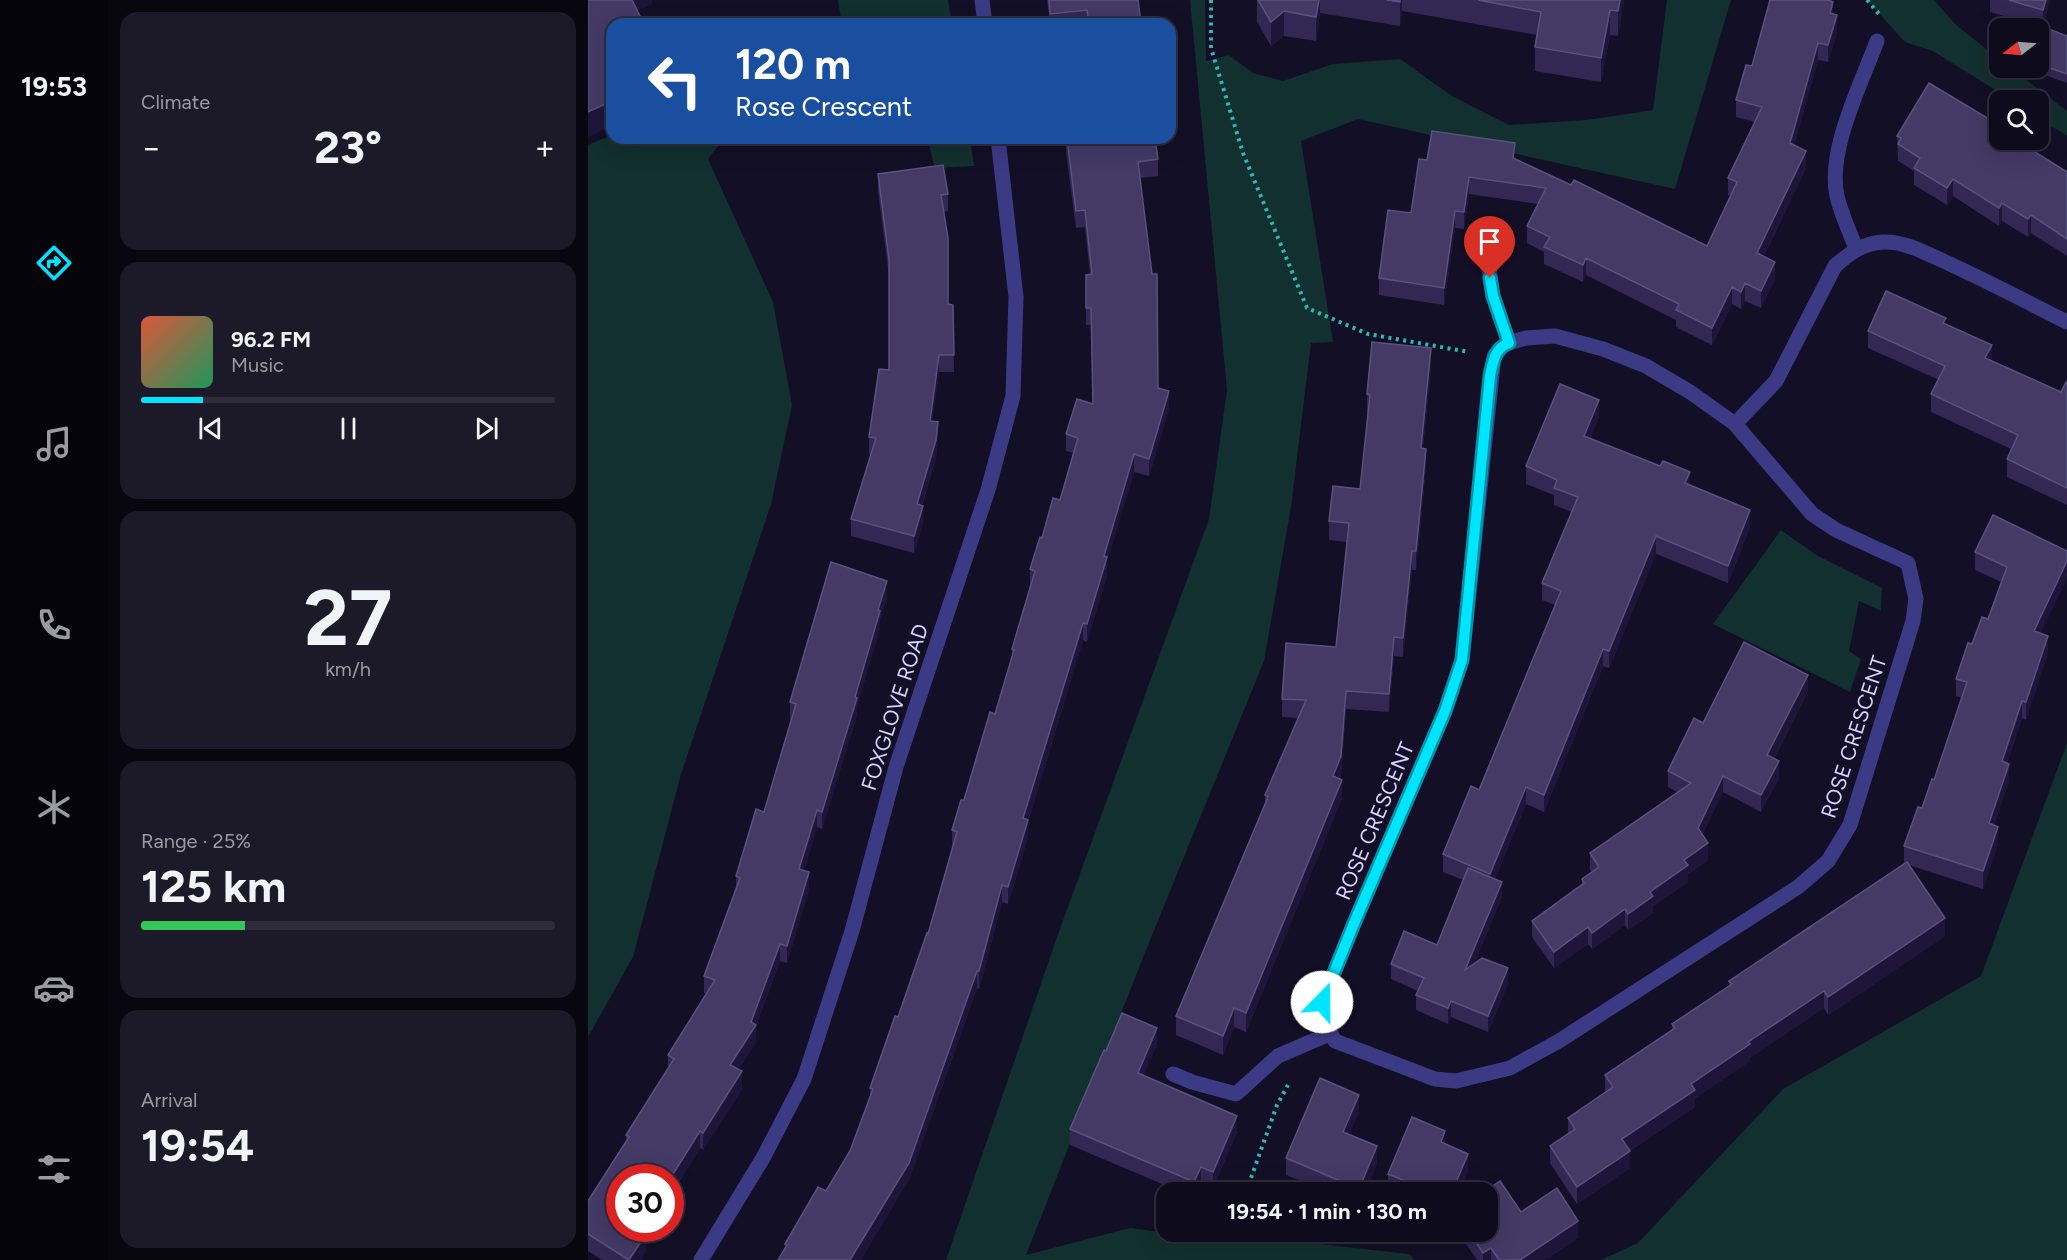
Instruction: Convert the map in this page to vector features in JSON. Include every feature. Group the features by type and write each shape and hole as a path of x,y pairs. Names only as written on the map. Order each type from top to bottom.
{"street":[{"path":"982,0 984,18"},
{"path":"1856,249 1837,196 1835,170 1838,144 1877,41"},
{"name":"FOXGLOVE ROAD","path":"701,1260 764,1158 804,1079 852,931 896,767 988,490 1008,417 1013,396 1016,297 999,144"},
{"path":"1485,241 1493,296 1509,343"},
{"path":"1735,424 1776,381 1835,266 1863,246 1884,242 1913,247 2067,322"},
{"name":"ROSE CRESCENT","path":"1555,336 1603,349 1646,366 1690,392 1735,424 1812,514 1836,530 1908,563 1916,599 1913,621 1850,825 1828,861 1798,886 1559,1041 1510,1068 1456,1081 1435,1079 1335,1041 1323,1020 1322,1002 1445,711 1462,660 1494,356 1505,344 1509,343 1526,338 1555,336"},
{"path":"1173,1074 1192,1082 1236,1094 1278,1056 1330,1033"}],"path":[{"path":"1211,0 1211,48 1239,142 1307,308 1368,334 1494,356"},
{"path":"1250,1182 1277,1106 1293,1075"}],"green space":[{"path":"838,0 948,0 951,18 841,18"},
{"path":"1190,0 1205,0 1206,61 1229,55 1253,73 1283,81 1333,64 1400,59 1452,96 1509,125 1587,120 1653,110 1667,0 1731,0 1675,189 1358,119 1301,141 1333,342 1311,343 1291,507 1264,661 1144,955 1026,1255 1130,1228 1156,1231 1156,1242 1302,1242 1409,1254 1415,1260 946,1260 1057,937 1209,519 1227,390"},
{"path":"1867,0 1934,0 1956,25 1989,51 1989,78 2024,78 2040,90 1995,90 1933,51 1905,42"},
{"path":"2049,97 2067,111 2067,136 2049,124"},
{"path":"606,138 606,144 719,144 708,159 773,302 792,405 771,504 681,774 633,957 588,1037 588,145"},
{"path":"929,144 971,144 974,166 935,168"},
{"path":"1781,530 1818,556 1882,588 1881,611 1859,601 1849,651 1861,659 1850,692 1713,624"},
{"path":"2067,743 2067,1260 1601,1260 1638,1243 1783,1089 1981,976"}],"building":[{"path":"588,0 632,0 641,18 606,18 606,104 588,112"},
{"path":"1049,0 1138,0 1140,18 1088,18 1087,10 1050,14"},
{"path":"1258,0 1319,0 1316,17 1284,11 1271,22"},
{"path":"1478,0 1620,0 1618,11 1610,10 1601,58 1535,47 1541,12"},
{"path":"1770,0 1828,0 1833,2 1830,13 1837,15 1828,45 1818,43 1790,143 1806,151 1757,253 1775,262 1761,291 1745,283 1741,292 1732,287 1712,328 1676,310 1679,304 1586,258 1583,265 1544,247 1550,237 1527,226 1546,188 1469,177 1464,212 1455,211 1444,288 1379,278 1388,210 1411,213 1419,159 1427,160 1432,131 1515,143 1513,158 1571,185 1574,180 1707,246 1737,182 1728,178 1762,107 1736,100 1746,65 1752,66"},
{"path":"2009,0 2046,0 2043,10"},
{"path":"2049,29 2067,36 2067,74 2049,68"},
{"path":"1929,83 1989,119 1989,150 2032,150 2067,172 2067,239 2031,215 2028,219 2002,203 1999,208 1953,179 1947,188 1914,168 1920,158 1898,144 1901,138 1897,136"},
{"path":"1068,144 1156,144 1158,159 1138,162 1152,274 1157,274 1158,388 1169,391 1149,459 1134,454 1087,624 1083,623 1023,818 1028,820 1008,887 1002,885 979,971 977,971 909,1163 850,1260 778,1260 818,1187 826,1191 850,1151 873,1089 870,1088 895,1016 898,1017 928,934 957,832 952,830 961,800 964,800 990,712 995,714 1035,571 1030,569 1040,537 1042,538 1053,498 1060,500 1078,438 1066,434 1077,399 1093,404 1091,308 1086,308 1086,275 1092,274 1085,210 1076,211"},
{"path":"943,165 948,194 941,195 948,238 948,304 953,305 954,355 939,355 930,421 938,422 936,440 917,504 923,506 914,536 851,519 876,438 869,437 879,369 889,370 889,259 878,174"},
{"path":"1886,291 1946,318 1943,323 1992,345 1985,358 2061,392 2067,383 2067,488 2007,459 2018,435 1931,394 1945,366 1868,331"},
{"path":"1372,342 1431,348 1421,448 1426,449 1416,551 1412,551 1403,638 1394,637 1389,694 1346,691 1341,756 1333,776 1342,780 1246,1013 1234,1008 1223,1036 1176,1016 1306,700 1282,699 1286,643 1336,647 1349,523 1329,521 1333,486 1360,489 1370,395 1367,394"},
{"path":"1560,384 1599,400 1584,436 1660,466 1663,461 1690,472 1685,483 1750,510 1728,566 1656,536 1609,651 1603,649 1544,795 1526,787 1490,874 1443,854 1471,786 1479,790 1561,591 1542,583 1578,497 1554,488 1557,480 1526,466"},
{"path":"1993,515 2067,551 2067,561 2034,631 2048,636 2026,702 2022,701 2002,761 2009,764 1989,823 1998,827 1983,871 1904,846 1918,807 1922,808 1932,779 1934,780 1967,682 1956,679 1968,643 1972,644 1982,617 1988,619 2007,567 1975,552"},
{"path":"831,562 887,581 855,697 857,698 822,812 817,810 799,869 809,872 787,946 780,944 751,1022 756,1025 730,1065 742,1071 703,1133 700,1131 679,1164 612,1164 629,1137 626,1135 674,1059 668,1055 715,980 704,976 740,878 736,876 756,809 764,812 796,704 790,702"},
{"path":"1744,642 1808,675 1767,755 1779,761 1761,795 1723,776 1698,828 1708,843 1684,860 1688,865 1650,892 1653,896 1628,914 1625,909 1592,933 1588,927 1554,952 1532,921 1584,883 1582,879 1599,867 1590,853 1691,783 1668,771 1694,718 1703,723"},
{"path":"1907,862 1945,918 1828,997 1824,991 1748,1042 1750,1044 1691,1084 1695,1090 1622,1139 1630,1151 1577,1187 1550,1146 1575,1129 1568,1118 1613,1087 1605,1075 1675,1028 1672,1024 1732,984 1729,981"},
{"path":"1468,868 1502,882 1465,970 1482,958 1508,968 1488,1016 1451,1001 1448,1008 1416,995 1424,978 1391,964 1404,931 1437,945"},
{"path":"1122,1013 1157,1028 1138,1073 1237,1116 1213,1172 1201,1167 1194,1182 1070,1129 1104,1050 1106,1051"},
{"path":"1320,1078 1359,1095 1343,1132 1377,1146 1362,1182 1343,1182 1286,1158"},
{"path":"1412,1117 1445,1131 1441,1142 1468,1154 1456,1182 1408,1182 1388,1174"},
{"path":"606,1173 606,1242 641,1242 629,1260 588,1234 588,1201"},
{"path":"1500,1181 1521,1212 1557,1188 1578,1221 1520,1260 1499,1260 1491,1248 1483,1253 1476,1242 1498,1242 1498,1182"}],"route":[{"path":"1322,1002 1445,711 1462,660 1490,376 1494,356 1505,344 1509,343 1493,296 1490,278"}]}
